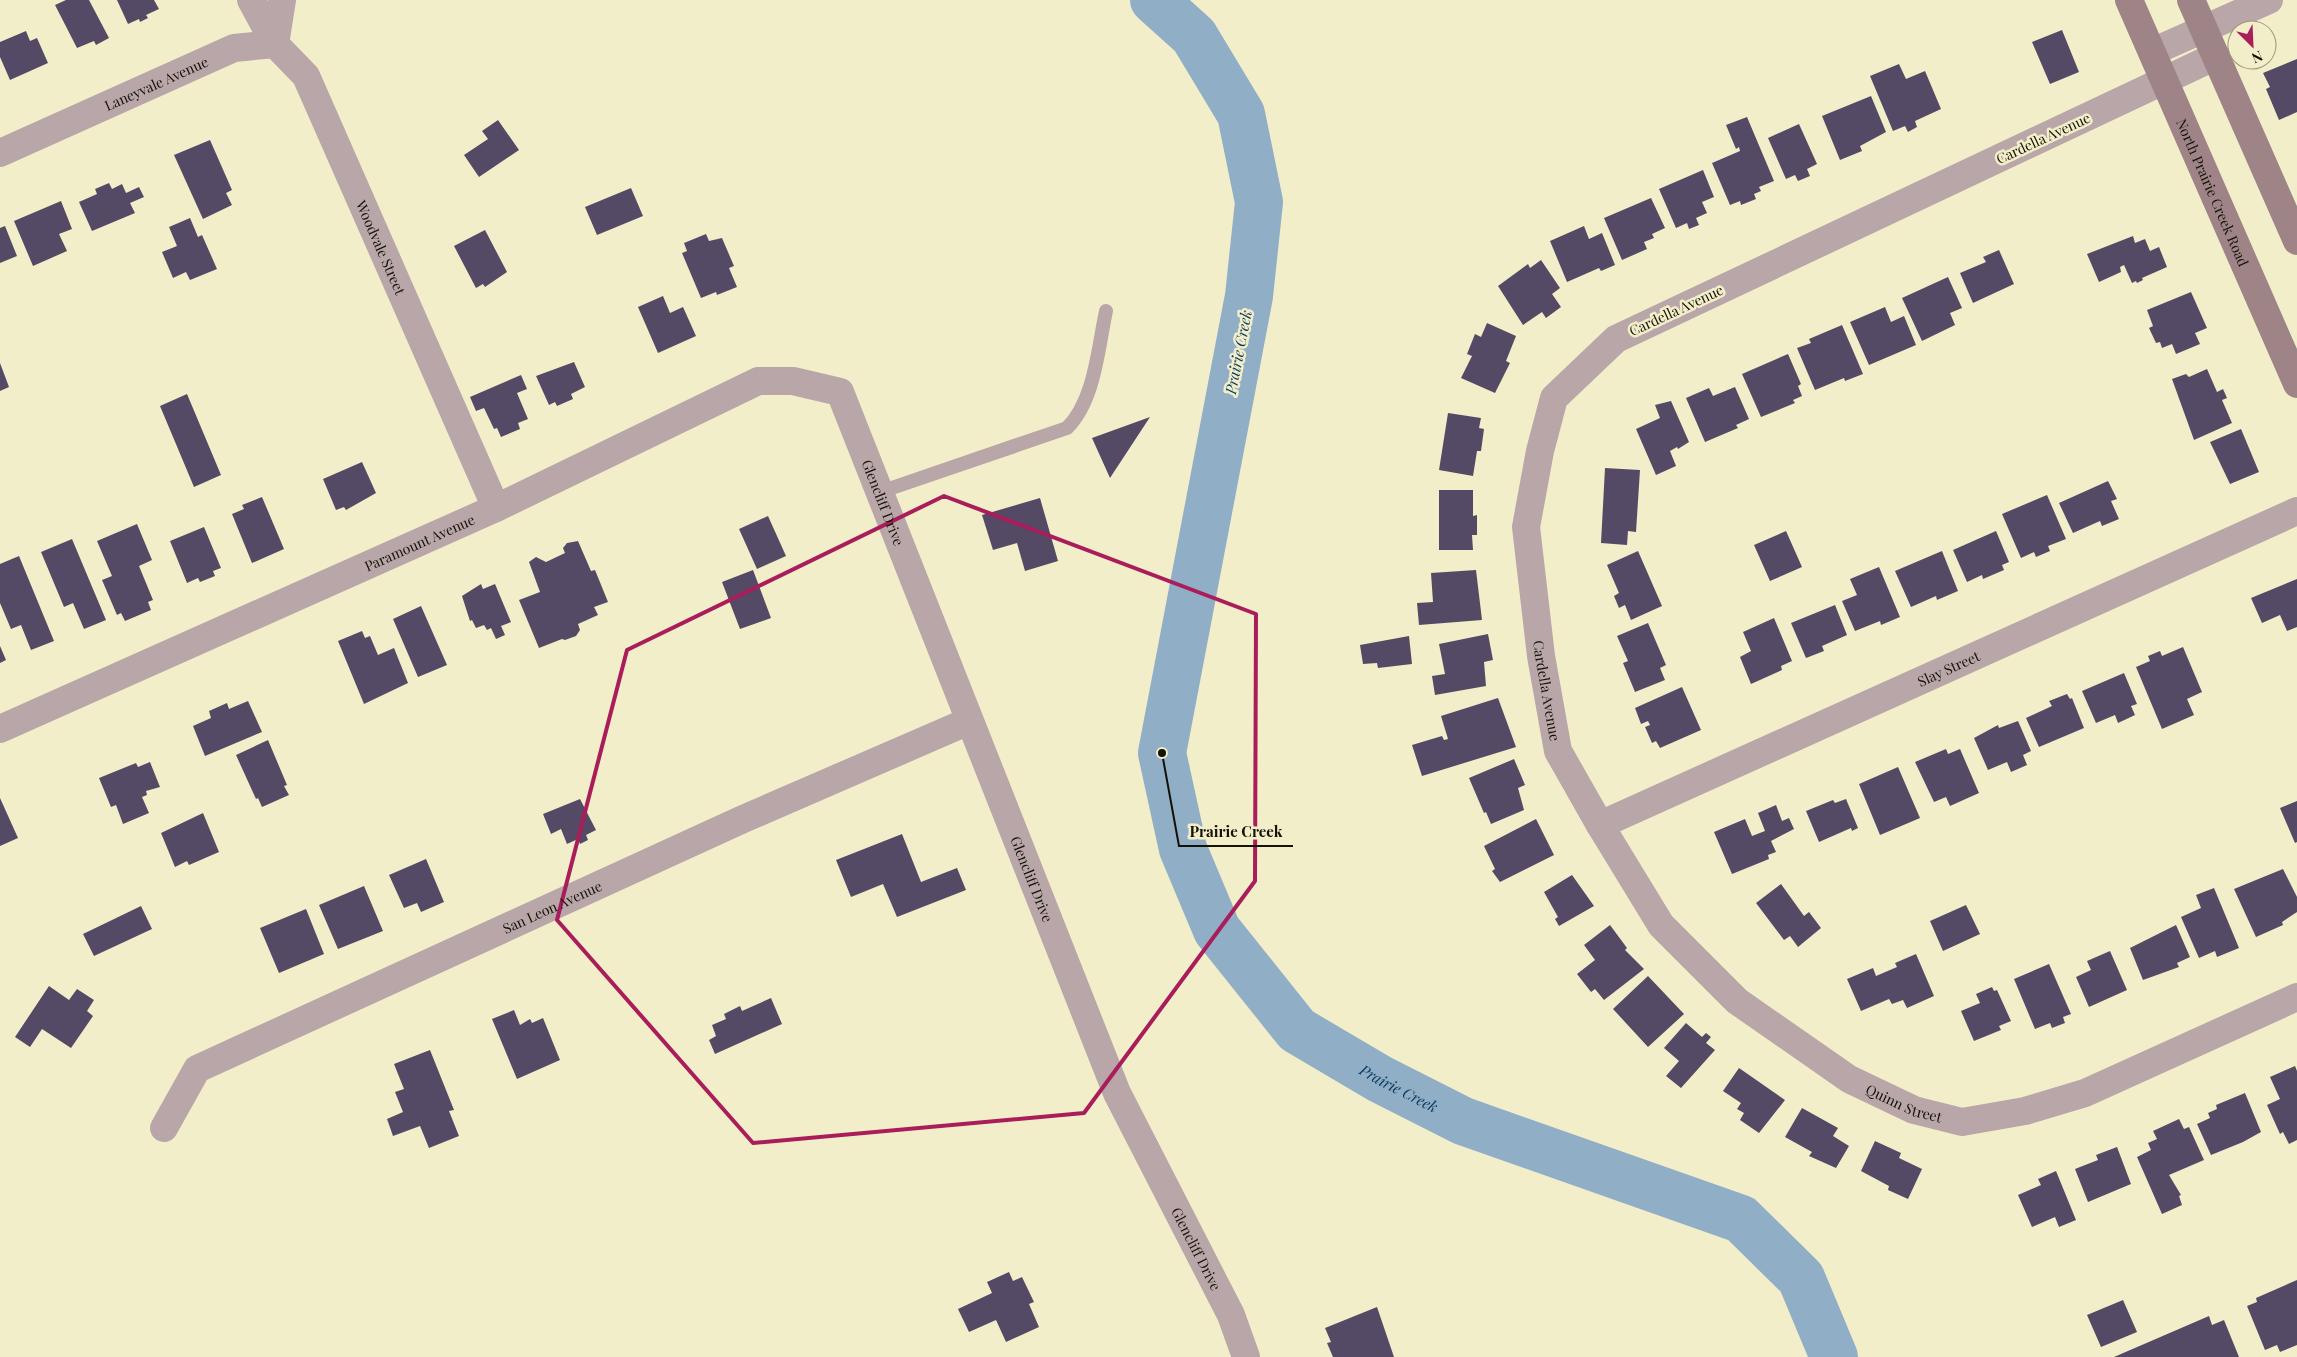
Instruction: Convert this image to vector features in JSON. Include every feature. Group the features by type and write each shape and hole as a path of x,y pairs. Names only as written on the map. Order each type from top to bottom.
{"main road":[{"name":"North Prairie Creek Road","path":"2129,0 2297,384"},
{"path":"2191,0 2297,241"}],"street":[{"name":"Woodvale Street","path":"251,0 275,44 306,76 496,508"},
{"path":"275,44 282,0"},
{"path":"2152,52 2269,0"},
{"name":"Laneyvale Avenue","path":"0,153 234,48 275,44"},
{"name":"Cardella Avenue","path":"1600,825 1558,751 1541,656 1526,527 1540,450 1554,398 1616,339 2216,56"},
{"name":"Paramount Avenue","path":"0,729 496,508 758,381 793,381 840,392"},
{"name":"Glencliff Drive","path":"840,392 1117,1092 1231,1315 1246,1357"},
{"name":"Slay Street","path":"1600,825 2297,511"},
{"name":"San Leon Avenue","path":"164,1128 197,1069 733,824 969,721"},
{"name":"Quinn Street","path":"1600,825 1661,925 1738,1001 1849,1079 1914,1110 1962,1122 2025,1111 2085,1093 2297,997"}],"lane":[{"path":"880,492 1067,428 1075,420 1090,384 1106,311"}],"highlighted area":[{"path":"944,496 1256,614 1255,881 1084,1113 753,1143 557,920 627,650"}],"building":[{"path":"66,0 89,0 109,38 96,45 94,41 77,48 55,5"},
{"path":"117,0 154,0 159,9 146,15 148,18 140,22 139,19 128,24"},
{"path":"2062,30 2079,72 2050,84 2032,42"},
{"path":"26,31 30,41 37,38 48,63 10,80 0,57 0,42"},
{"path":"2297,59 2297,112 2279,120 2266,89 2270,87 2263,73 2277,70 2277,67"},
{"path":"1899,64 1906,79 1925,71 1941,109 1915,121 1917,127 1908,132 1905,126 1893,131 1870,76"},
{"path":"1871,96 1886,132 1860,146 1862,151 1840,160 1822,116"},
{"path":"1747,117 1774,181 1759,187 1761,191 1754,194 1756,199 1741,205 1740,201 1730,205 1712,163 1740,151 1739,147 1736,149 1726,125"},
{"path":"498,120 519,150 479,177 464,155 488,139 482,131"},
{"path":"1799,124 1817,164 1807,169 1810,176 1798,181 1795,175 1786,179 1768,138"},
{"path":"210,140 232,190 226,193 232,205 203,219 174,155"},
{"path":"1703,170 1714,197 1702,202 1707,213 1696,218 1699,225 1689,229 1687,223 1676,228 1659,189"},
{"path":"109,183 112,189 122,184 126,193 139,187 144,197 130,203 135,213 92,231 79,202 97,194 95,189"},
{"path":"631,188 643,216 597,235 585,207"},
{"path":"1651,198 1665,228 1652,234 1654,238 1644,242 1647,249 1622,260 1604,218"},
{"path":"61,201 72,229 59,234 67,251 33,266 14,221"},
{"path":"190,218 198,237 202,235 217,269 190,280 186,272 173,278 162,252 177,246 169,227"},
{"path":"5,226 17,256 0,263 0,228"},
{"path":"1584,226 1589,239 1602,233 1615,265 1601,271 1599,268 1567,282 1550,241"},
{"path":"485,230 507,272 485,287 483,284 476,288 454,246"},
{"path":"706,234 709,241 722,238 734,266 729,268 737,287 717,295 716,292 701,298 682,253 687,251 684,243"},
{"path":"2133,236 2135,243 2145,239 2150,251 2159,247 2167,267 2142,278 2143,280 2137,283 2136,281 2132,283 2124,265 2120,267 2121,272 2099,282 2087,254"},
{"path":"1999,250 2014,284 1973,303 1960,273 1986,262 1983,257"},
{"path":"1541,260 1560,288 1552,294 1561,307 1546,318 1542,312 1523,325 1498,286 1528,264 1530,268"},
{"path":"1948,277 1962,308 1950,313 1955,325 1922,341 1902,298"},
{"path":"2191,292 2207,328 2195,333 2200,344 2176,354 2172,344 2162,348 2160,342 2156,343 2149,328 2153,326 2147,310"},
{"path":"663,296 670,313 683,307 696,336 658,353 638,307"},
{"path":"1885,307 1891,322 1904,316 1916,345 1869,365 1850,322"},
{"path":"1487,323 1516,336 1506,361 1510,363 1495,393 1461,378 1472,356 1467,354 1475,334 1481,337"},
{"path":"1842,325 1863,374 1845,381 1844,378 1815,390 1797,348 1811,343 1809,339"},
{"path":"1788,354 1801,384 1798,386 1802,396 1793,400 1795,403 1761,417 1742,374"},
{"path":"574,362 585,387 571,394 573,399 557,406 555,402 549,405 536,376"},
{"path":"0,363 9,387 0,391"},
{"path":"2207,369 2217,392 2223,389 2227,398 2222,400 2232,423 2194,440 2172,379 2186,374 2189,377"},
{"path":"521,375 527,389 517,393 528,419 518,423 520,429 501,437 497,428 494,429 484,408 476,411 470,397"},
{"path":"1735,387 1749,419 1736,425 1738,428 1705,442 1686,398 1709,388 1713,396"},
{"path":"187,394 221,475 194,487 160,406"},
{"path":"1671,401 1689,442 1678,449 1677,447 1670,451 1676,466 1656,475 1636,429 1660,418 1655,405"},
{"path":"1448,413 1481,418 1479,428 1484,429 1481,451 1477,451 1473,476 1439,470"},
{"path":"1150,417 1110,478 1092,438"},
{"path":"2241,429 2259,472 2230,484 2210,442"},
{"path":"362,462 376,493 346,510 344,507 336,510 323,479"},
{"path":"1605,468 1640,470 1636,532 1628,531 1627,545 1601,543"},
{"path":"2108,481 2117,499 2111,501 2119,519 2102,526 2100,521 2073,533 2059,503"},
{"path":"1439,490 1473,490 1473,516 1477,515 1477,535 1472,535 1473,550 1439,550"},
{"path":"2047,495 2066,539 2048,546 2050,551 2036,557 2034,552 2021,558 2002,514"},
{"path":"262,497 284,549 252,563 232,514 244,509 242,505"},
{"path":"1040,498 1058,561 1025,571 1017,543 993,550 982,515"},
{"path":"768,516 786,556 757,569 739,529"},
{"path":"137,524 152,560 139,566 153,600 148,602 151,610 125,621 121,613 117,615 102,580 112,576 97,541"},
{"path":"204,527 221,568 213,571 215,576 200,582 198,578 187,583 170,541"},
{"path":"1786,531 1802,567 1770,581 1754,545"},
{"path":"1996,531 2009,562 2002,565 2004,570 1983,579 1982,575 1967,582 1953,550"},
{"path":"72,539 106,620 84,629 73,603 64,607 41,552"},
{"path":"578,541 591,571 595,570 608,602 594,607 598,615 578,624 580,630 576,636 539,648 519,600 540,592 529,562 536,557 546,562 565,553 563,548 567,543"},
{"path":"1638,551 1662,606 1631,620 1625,605 1619,608 1614,596 1619,593 1607,565"},
{"path":"1942,551 1958,591 1937,600 1936,596 1911,607 1895,571"},
{"path":"19,556 54,641 31,650 21,625 11,629 0,603 0,564"},
{"path":"1879,567 1900,617 1881,625 1880,621 1855,631 1842,601 1857,595 1850,579"},
{"path":"753,570 771,618 740,629 722,582"},
{"path":"1476,570 1482,620 1419,625 1417,603 1433,602 1431,573"},
{"path":"2297,579 2297,627 2287,631 2280,615 2262,623 2251,598"},
{"path":"481,584 483,589 495,584 511,622 501,626 505,635 496,639 491,628 487,630 484,625 476,628 472,620 470,621 462,596"},
{"path":"1835,605 1847,635 1822,646 1824,651 1806,658 1791,623"},
{"path":"421,606 447,665 418,677 393,619"},
{"path":"1774,618 1792,661 1781,666 1782,670 1751,684 1740,657 1751,651 1743,632"},
{"path":"1648,623 1666,665 1660,668 1665,680 1635,692 1623,663 1628,661 1617,636"},
{"path":"362,631 365,638 370,636 378,655 394,648 408,683 364,704 338,641"},
{"path":"1488,634 1493,660 1484,662 1486,686 1435,695 1432,676 1445,674 1439,644"},
{"path":"1409,636 1412,664 1378,668 1377,663 1363,664 1360,645"},
{"path":"0,646 6,660 0,663"},
{"path":"2183,647 2202,692 2187,699 2194,715 2162,729 2136,667 2150,661 2148,656 2160,651 2162,656"},
{"path":"2124,673 2137,704 2131,706 2135,715 2118,723 2115,715 2096,723 2082,691"},
{"path":"1682,687 1701,730 1660,748 1656,741 1652,743 1645,727 1650,725 1648,721 1641,724 1635,708"},
{"path":"2067,694 2070,699 2072,698 2084,728 2039,747 2026,718 2052,706 2049,701"},
{"path":"1498,698 1516,747 1422,776 1412,745 1442,736 1444,740 1448,739 1441,716"},
{"path":"248,701 262,732 205,756 193,726 211,718 209,711 227,703 229,709"},
{"path":"2018,721 2031,751 2023,755 2027,765 2011,772 2007,762 1988,770 1974,738 1998,725 1999,728"},
{"path":"268,740 287,785 284,786 289,795 262,807 258,798 256,799 236,755"},
{"path":"1946,749 1948,754 1960,749 1979,793 1950,806 1946,797 1934,802 1915,762"},
{"path":"1514,759 1525,785 1518,788 1524,810 1491,824 1486,812 1484,813 1469,778"},
{"path":"150,762 160,787 146,791 147,795 142,797 149,813 123,824 116,805 111,807 99,778 136,763 138,767"},
{"path":"1898,767 1920,818 1880,835 1859,784"},
{"path":"0,798 18,838 0,846"},
{"path":"580,799 596,830 586,835 588,840 580,844 578,839 567,844 561,829 551,834 543,814"},
{"path":"1846,799 1858,828 1852,831 1851,828 1819,842 1806,811 1833,800 1835,803"},
{"path":"2297,801 2297,842 2295,843 2280,808"},
{"path":"1776,805 1782,821 1789,818 1794,829 1771,841 1776,852 1768,855 1769,859 1732,874 1714,832 1745,819 1752,836 1765,831 1758,813"},
{"path":"203,813 219,852 189,865 187,861 175,867 161,833"},
{"path":"1536,819 1554,855 1500,882 1492,871 1495,869 1484,846"},
{"path":"902,834 921,882 957,868 966,890 897,917 883,884 851,897 836,860"},
{"path":"426,859 444,902 421,912 417,903 404,908 389,875"},
{"path":"2283,869 2297,897 2297,912 2282,922 2283,925 2256,937 2234,889"},
{"path":"1572,875 1594,906 1559,926 1555,919 1558,917 1544,892"},
{"path":"1781,884 1804,916 1809,912 1821,928 1798,947 1790,936 1784,940 1756,903"},
{"path":"364,886 383,931 338,949 319,905"},
{"path":"2214,888 2239,948 2217,957 2215,951 2199,958 2181,917 2201,908 2196,895"},
{"path":"1966,905 1980,934 1943,951 1930,921"},
{"path":"141,906 152,929 94,956 83,934"},
{"path":"306,909 324,954 279,973 260,928"},
{"path":"1610,925 1627,948 1625,950 1644,969 1604,1000 1595,989 1591,992 1577,974 1595,960 1584,945"},
{"path":"2176,925 2190,957 2177,963 2179,967 2143,980 2130,948"},
{"path":"2110,951 2127,990 2089,1007 2076,977 2091,970 2087,961"},
{"path":"1916,954 1934,996 1907,1008 1903,1000 1892,1004 1889,999 1861,1011 1847,979 1873,968 1876,976 1897,967 1895,963"},
{"path":"2049,964 2071,1014 2063,1017 2065,1023 2052,1028 2050,1023 2035,1029 2014,979"},
{"path":"1648,976 1684,1014 1648,1047 1613,1009"},
{"path":"49,986 69,1000 77,989 94,1000 87,1011 93,1016 71,1048 42,1029 30,1047 15,1037"},
{"path":"1992,987 1994,991 1997,990 2011,1021 1999,1026 2001,1030 1974,1041 1961,1011 1980,1003 1976,994"},
{"path":"771,998 782,1024 715,1054 709,1040 716,1036 712,1025 726,1019 724,1014 740,1006 742,1011"},
{"path":"514,1010 520,1025 530,1019 532,1023 543,1018 560,1060 517,1079 492,1019"},
{"path":"1686,1023 1702,1037 1706,1033 1711,1037 1706,1043 1715,1050 1681,1088 1666,1076 1679,1061 1664,1048"},
{"path":"430,1050 454,1110 449,1111 459,1136 429,1148 420,1126 393,1136 387,1119 403,1112 395,1092 404,1089 394,1064"},
{"path":"2295,1066 2297,1071 2297,1140 2289,1144 2283,1132 2280,1134 2267,1105 2280,1099 2270,1077"},
{"path":"1739,1068 1785,1100 1759,1133 1740,1120 1744,1113 1737,1109 1741,1103 1723,1091"},
{"path":"2245,1093 2261,1132 2243,1142 2211,1155 2197,1124 2210,1118 2208,1113 2217,1109 2216,1105"},
{"path":"1802,1108 1838,1128 1833,1136 1849,1146 1836,1168 1809,1156 1812,1152 1785,1137"},
{"path":"2179,1119 2184,1129 2189,1127 2204,1160 2169,1175 2181,1195 2179,1196 2182,1205 2162,1214 2137,1157 2151,1150 2148,1143 2157,1139 2153,1131"},
{"path":"1875,1141 1901,1153 1899,1158 1922,1169 1908,1199 1888,1190 1889,1186 1861,1171"},
{"path":"2117,1147 2131,1184 2088,1202 2075,1169 2098,1160 2096,1155"},
{"path":"2056,1171 2076,1220 2059,1227 2055,1217 2032,1227 2018,1195 2041,1185 2038,1179"},
{"path":"1009,1272 1013,1281 1022,1277 1034,1302 1029,1304 1039,1327 1006,1342 996,1320 969,1332 958,1309 992,1293 987,1282"},
{"path":"2297,1280 2297,1345 2280,1352 2277,1345 2265,1350 2247,1306 2257,1302 2256,1298"},
{"path":"2123,1300 2137,1332 2101,1347 2087,1315"},
{"path":"1377,1307 1394,1357 1333,1357 1327,1343 1331,1342 1325,1328"},
{"path":"2209,1316 2212,1325 2224,1320 2239,1357 2114,1357"}],"waterway":[{"name":"Prairie Creek","path":"1154,0 1194,36 1241,114 1259,202 1249,296 1162,753 1183,849 1217,930 1297,1030 1380,1079 1463,1121 1741,1219 1801,1278 1834,1357"}],"place":[{"name":"Prairie Creek","path":"1162,753"}]}
